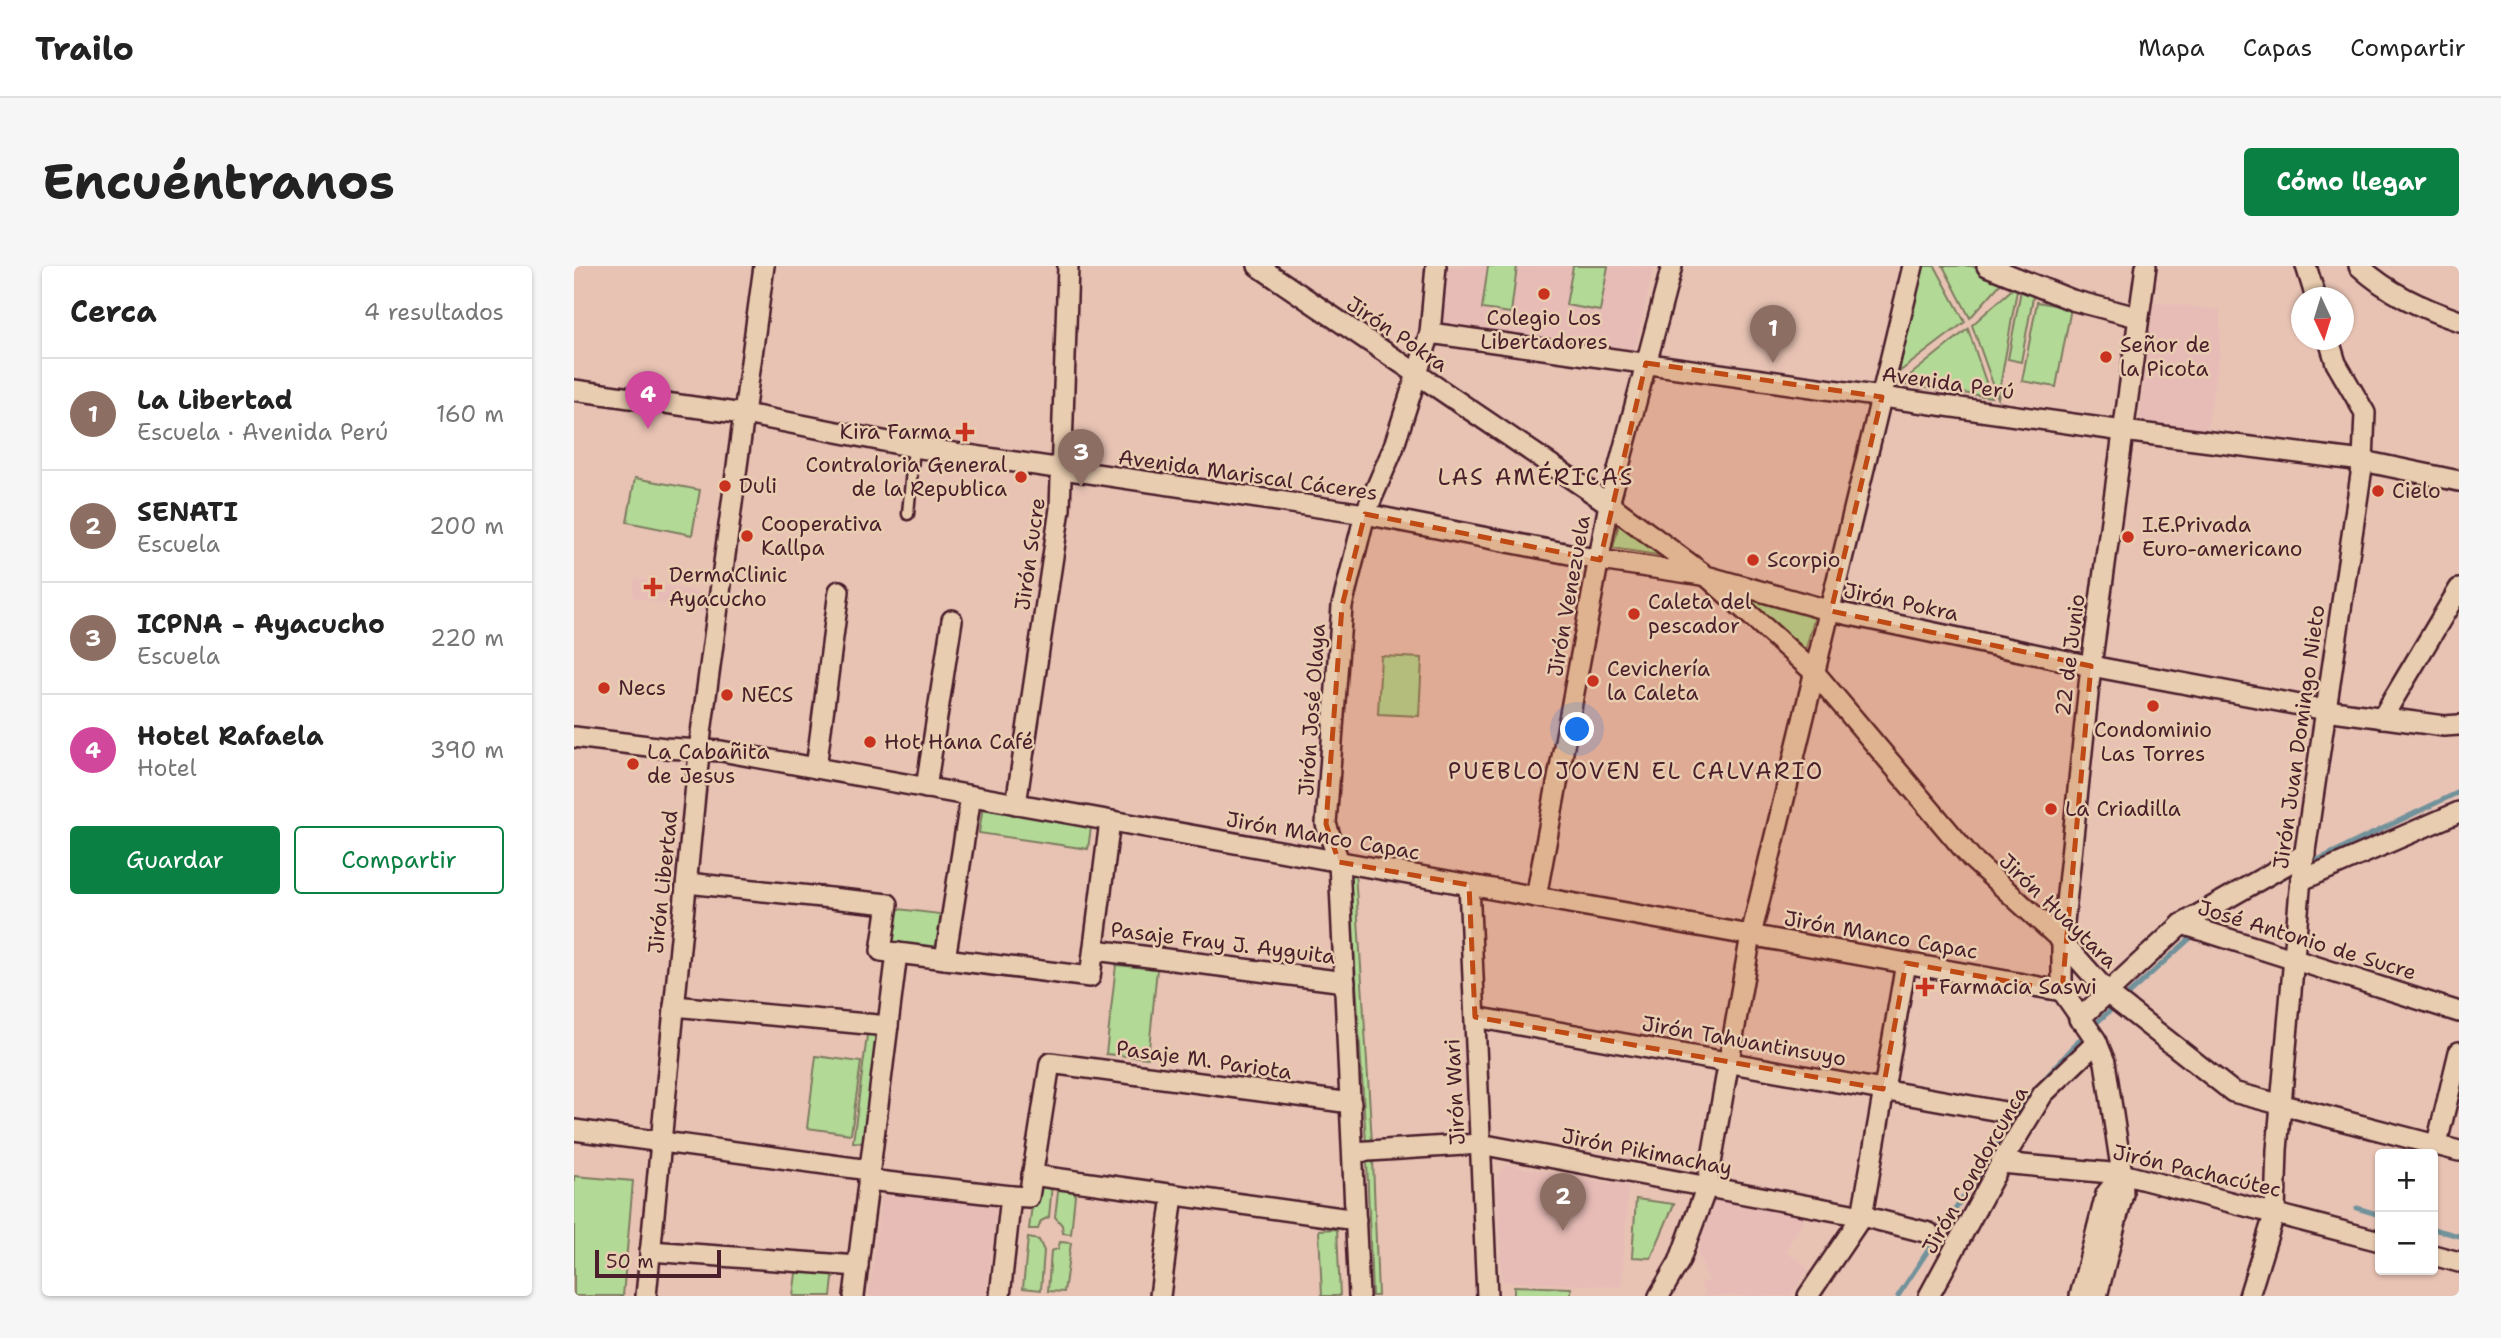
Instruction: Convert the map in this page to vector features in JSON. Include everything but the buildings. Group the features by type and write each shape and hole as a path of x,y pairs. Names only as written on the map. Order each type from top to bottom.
{"street":[{"name":"Jirón Libertad","path":"646,1296 699,751 764,266"},
{"name":"Jirón Sucre","path":"1016,804 1060,509 1068,266"},
{"name":"Jirón Pokra","path":"1258,266 1415,375 1609,504 1706,576 1831,611 2091,666 2326,710 2444,726 2459,725"},
{"name":"Jirón José Olaya","path":"1359,1296 1339,862 1326,824 1342,606 1365,514 1393,449 1430,333 1436,266"},
{"name":"Jirón Venezuela","path":"1536,897 1609,504 1672,266"},
{"path":"1659,1296 1679,1262 1707,1186 1751,935 1913,266"},
{"path":"1987,266 2072,300 2137,317"},
{"name":"22 de Junio","path":"2062,991 2062,941 2091,666 2146,266"},
{"path":"2306,266 2313,287"},
{"path":"2359,266 2380,285 2410,303 2459,321"},
{"name":"Avenida Perú","path":"1430,333 2123,431 2362,461 2459,481"},
{"name":"Jirón Juan Domingo Nieto","path":"2249,1296 2275,1212 2277,1150 2302,879 2362,461 2365,413 2336,363 2332,350"},
{"name":"Avenida Mariscal Cáceres","path":"574,390 743,415 914,447 1365,514 1600,560 1706,576"},
{"name":"Jirón Huaytara","path":"1706,576 1815,673 1972,859 2062,941 2110,994 2233,1092 2437,1143 2459,1151"},
{"path":"2382,718 2459,589"},
{"path":"816,768 839,591"},
{"path":"926,788 952,620"},
{"name":"Jirón Manco Capac","path":"574,737 699,751 722,751 2062,991"},
{"path":"946,959 971,796"},
{"path":"2302,879 2459,812"},
{"path":"889,952 1090,977 1110,821"},
{"path":"2080,1021 2191,926 2305,854"},
{"path":"687,883 888,904 888,1026 854,1296"},
{"name":"Jirón Wari","path":"1469,885 1487,1296"},
{"name":"José Antonio de Sucre","path":"2191,926 2459,1012"},
{"name":"Pasaje Fray J. Ayguita","path":"1095,950 1345,982"},
{"path":"1808,1296 1862,1216 1906,963"},
{"path":"2062,991 2096,1041 2105,1062 2122,1174 2123,1194 2097,1296"},
{"path":"674,1006 888,1026"},
{"name":"Jirón Tahuantinsuyo","path":"1475,1017 2005,1112"},
{"name":"Jirón Condorcunca","path":"1929,1296 2001,1163 2043,1094 2096,1041"},
{"path":"2437,1143 2459,1052"},
{"name":"Pasaje M. Pariota","path":"1032,1175 1050,1063 1351,1103"},
{"path":"574,1130 1011,1196 1029,1198 1032,1175 1356,1220"},
{"name":"Jirón Pikimachay","path":"1353,1152 1480,1144 1862,1216 1929,1233"},
{"name":"Jirón Pachacútec","path":"2001,1163 2122,1174 2375,1240"},
{"path":"2080,1296 2106,1194 2122,1174"},
{"path":"1160,1296 1173,1195"},
{"path":"1000,1296 1011,1196"},
{"path":"650,1251 858,1266"},
{"path":"2438,1256 2459,1262"}],"lane":[{"path":"908,514 914,447"}],"highlighted area":[{"path":"1646,363 1882,397 1831,611 2091,666 2062,991 1906,963 1883,1089 1475,1017 1469,885 1339,862 1326,824 1342,606 1365,514 1600,560"}],"shaded area":[{"name":"Colegio Los Libertadores","path":"1444,266 1654,266 1635,350 1438,322"},
{"path":"2154,302 2220,310 2220,352 2207,430 2139,421"},
{"name":"DermaClinic Ayacucho","path":"635,578 711,596 708,613 632,597"},
{"path":"1507,1165 1628,1186 1622,1287 1502,1281 1496,1178"},
{"path":"882,1190 997,1204 986,1296 869,1296"},
{"path":"1711,1199 1806,1216 1785,1251 1809,1269 1790,1296 1700,1296 1705,1295 1701,1282 1709,1282 1698,1254"}],"green space":[{"path":"1488,266 1517,266 1511,313 1482,309"},
{"path":"1573,266 1608,266 1600,311 1566,305"},
{"path":"1921,266 1935,266 1965,322 1899,372"},
{"path":"1943,266 1972,266 2002,282 1970,318"},
{"path":"2018,284 1998,398 1972,325"},
{"path":"2021,290 2034,292 2021,362 2008,359"},
{"path":"2037,302 2071,308 2056,387 2022,381"},
{"path":"1968,329 1991,397 1899,384"},
{"path":"635,478 700,490 692,535 627,522"},
{"path":"1619,523 1663,556 1613,548"},
{"path":"1743,596 1815,616 1803,659"},
{"path":"1381,656 1422,658 1419,716 1378,714"},
{"path":"983,805 1092,820 1088,849 979,833"},
{"path":"1349,871 1355,871 1372,1142 1366,1142"},
{"path":"890,908 948,915 943,956 884,949"},
{"path":"1116,965 1157,969 1148,1058 1106,1054"},
{"path":"868,1028 886,1031 871,1144 853,1142"},
{"path":"816,1056 861,1062 851,1134 807,1128"},
{"path":"1373,1160 1378,1296 1372,1296 1367,1161"},
{"path":"574,1176 633,1181 623,1296 574,1296"},
{"path":"1035,1181 1052,1184 1049,1217 1041,1221 1038,1229 1029,1229"},
{"path":"1059,1184 1076,1185 1071,1234 1063,1233 1062,1225 1055,1217"},
{"path":"1636,1199 1674,1204 1651,1258 1632,1257"},
{"path":"1337,1229 1340,1296 1322,1296 1319,1230"},
{"path":"1028,1238 1039,1240 1044,1251 1041,1290 1023,1288"},
{"path":"1060,1242 1071,1243 1064,1292 1048,1291 1051,1251 1058,1249"},
{"path":"797,1266 834,1270 831,1296 793,1296"},
{"path":"1514,1286 1571,1288 1571,1296 1514,1296"}],"waterway":[{"path":"2307,865 2459,792"},
{"path":"2264,888 2295,871"},
{"path":"2093,1026 2195,934"},
{"path":"1898,1296 2031,1094 2086,1033"},
{"path":"2357,1208 2375,1213"},
{"path":"2438,1230 2459,1236"}],"place":[{"name":"Colegio Los Libertadores","path":"1544,294"},
{"name":"Señor de la Picota","path":"2106,357"},
{"name":"La Libertad","path":"1773,363"},
{"name":"Hotel Rafaela","path":"648,429"},
{"name":"Kira Farma","path":"965,432"},
{"name":"Contraloria General de la Republica","path":"1021,477"},
{"name":"Duli","path":"725,486"},
{"name":"ICPNA - Ayacucho","path":"1081,487"},
{"name":"Cielo","path":"2378,491"},
{"name":"Cooperativa Kallpa","path":"747,536"},
{"name":"I.E.Privada Euro-americano","path":"2128,537"},
{"name":"Scorpio","path":"1753,560"},
{"name":"DermaClinic Ayacucho","path":"653,587"},
{"name":"Caleta del pescador","path":"1634,614"},
{"name":"Cevichería la Caleta","path":"1593,681"},
{"name":"Necs","path":"604,688"},
{"name":"NECS","path":"727,695"},
{"name":"Condominio Las Torres","path":"2153,706"},
{"name":"Hot Hana Café","path":"870,742"},
{"name":"La Cabañita de Jesus","path":"633,764"},
{"name":"La Criadilla","path":"2051,809"},
{"name":"Farmacia Saswi","path":"1925,987"},
{"name":"SENATI","path":"1563,1231"}],"district":[{"name":"LAS AMÉRICAS","path":"1536,477"},
{"name":"PUEBLO JOVEN EL CALVARIO","path":"1636,771"}]}
